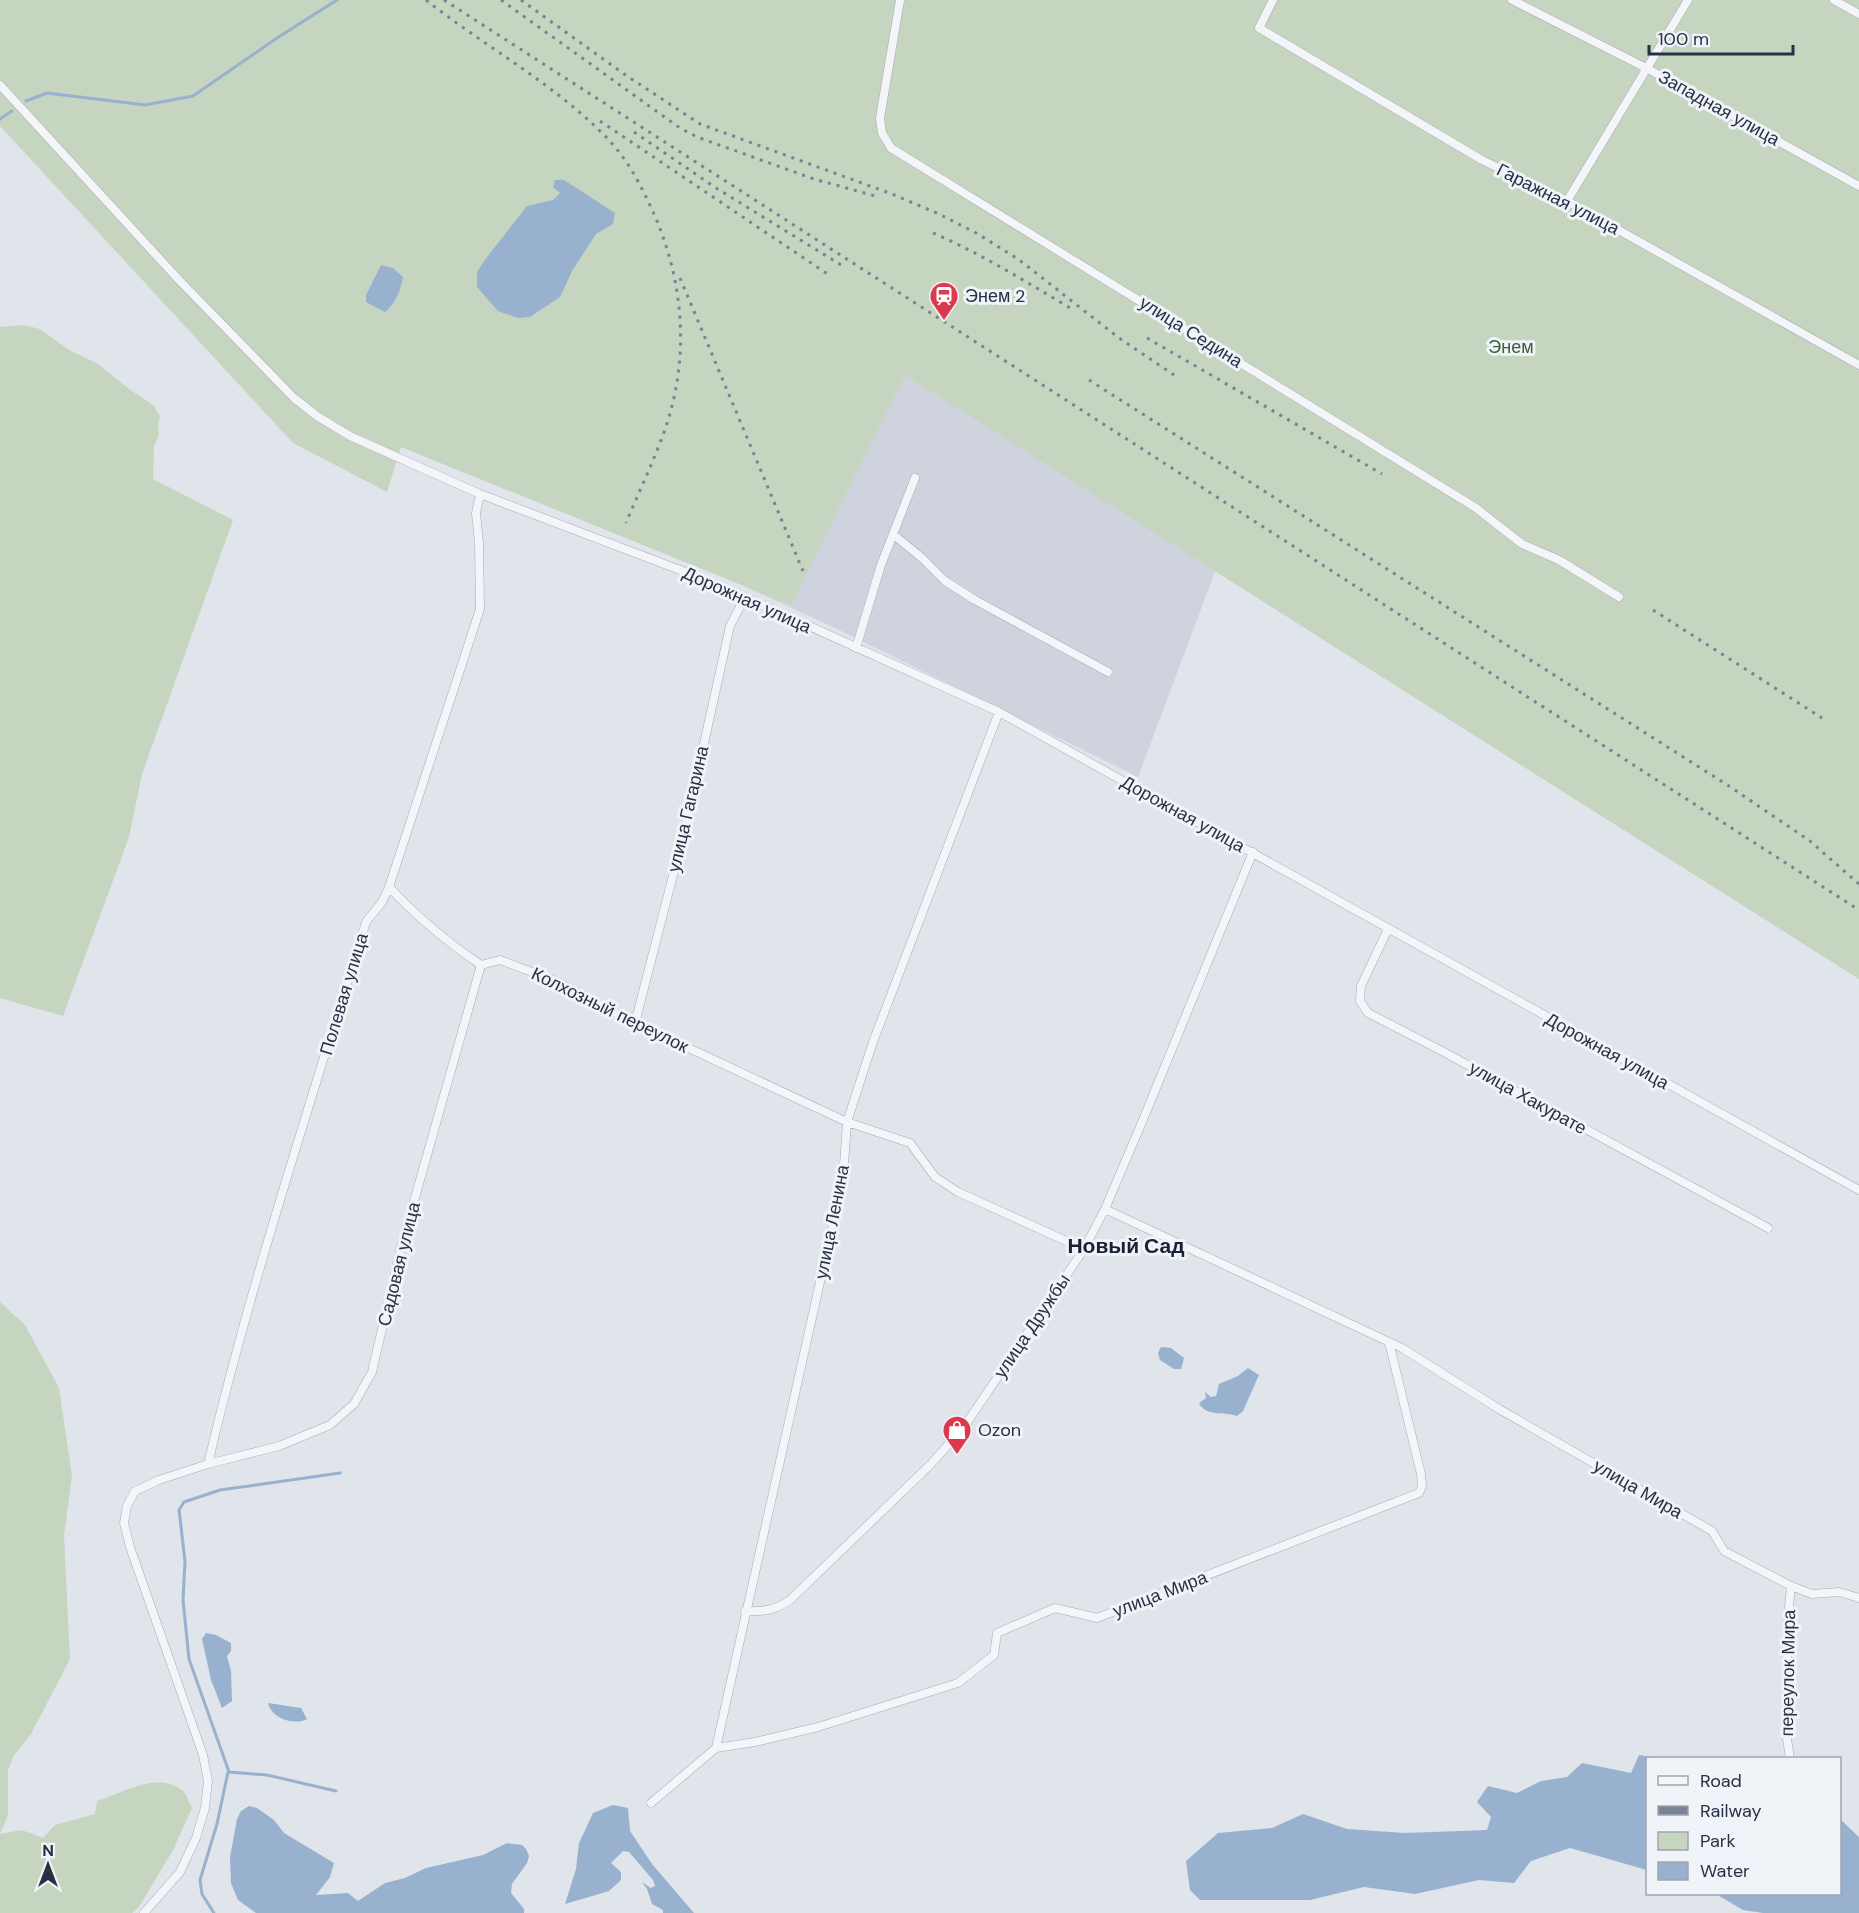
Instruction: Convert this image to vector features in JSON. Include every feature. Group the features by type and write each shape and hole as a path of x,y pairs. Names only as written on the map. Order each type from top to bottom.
{"street":[{"name":"улица Седина","path":"900,0 880,118 882,134 891,148 1476,508 1522,544 1559,560 1619,597"},
{"name":"Гаражная улица","path":"1273,0 1259,28 1482,160 1567,201 1859,365"},
{"name":"Западная улица","path":"1512,0 1648,69 1859,186"},
{"path":"1567,201 1688,0"},
{"path":"1834,0 1859,14"},
{"name":"Дорожная улица","path":"0,85 179,279 294,398 317,416 350,436 480,494 745,597 999,712 1859,1190"},
{"path":"856,648 881,565 915,478"},
{"name":"Полевая улица","path":"208,1464 226,1386 366,922 382,902 389,887 480,609 476,513 480,494"},
{"path":"894,535 945,581 975,600 1108,672"},
{"name":"улица Гагарина","path":"635,1023 686,825 730,627 745,597"},
{"name":"улица Ленина","path":"716,1748 843,1179 847,1122 873,1042 999,712"},
{"name":"улица Дружбы","path":"745,1611 761,1612 775,1609 789,1601 930,1465 964,1426 1084,1249 1105,1209 1253,852"},
{"path":"389,887 446,942 481,965"},
{"name":"улица Хакурате","path":"1388,930 1361,986 1360,1000 1368,1013 1767,1228"},
{"name":"Колхозный переулок","path":"481,965 500,960 548,978 635,1023 847,1122"},
{"name":"Садовая улица","path":"144,1913 180,1872 196,1838 205,1808 208,1781 203,1755 130,1547 124,1523 127,1506 135,1491 159,1480 208,1464 279,1446 330,1425 354,1404 372,1372 401,1247 481,965"},
{"path":"847,1122 910,1143 935,1177 958,1192 1084,1249"},
{"name":"улица Мира","path":"1105,1209 1389,1342 1499,1409 1712,1532 1724,1551 1791,1587 1812,1594 1839,1592 1859,1598"},
{"name":"улица Мира","path":"716,1748 755,1742 818,1727 958,1683 994,1655 996,1633 1045,1612 1055,1608 1097,1618 1419,1493 1422,1486 1421,1474 1389,1342"},
{"name":"переулок Мира","path":"1790,1757 1787,1739 1787,1629 1791,1587"},
{"path":"651,1803 716,1748"}],"shaded area":[{"path":"395,0 1228,537 1138,777 833,627 512,480"}],"green space":[{"name":"Энем","path":"0,0 1859,0 1859,979 905,375 791,605 401,447 387,492 293,443 0,126"},
{"path":"23,325 40,329 69,350 98,364 153,405 160,416 159,435 154,446 153,479 233,520 142,774 129,837 63,1016 0,998 0,327"},
{"path":"0,1302 25,1325 59,1388 72,1476 64,1536 70,1659 31,1734 14,1755 8,1770 8,1815 0,1834"},
{"path":"152,1783 173,1785 183,1791 192,1808 173,1850 139,1907 132,1913 0,1913 0,1834 22,1830 43,1838 55,1825 95,1814 97,1801 140,1785"}],"water":[{"path":"555,180 564,180 615,213 613,224 596,234 572,271 560,297 530,317 518,318 498,311 477,287 477,272 527,206 553,200 560,193 553,187"},
{"path":"381,265 393,268 403,277 397,296 385,312 366,302 366,295"},
{"path":"1161,1347 1171,1348 1184,1358 1181,1369 1174,1369 1160,1360 1158,1353"},
{"path":"1248,1368 1259,1375 1243,1411 1237,1416 1210,1412 1202,1407 1199,1403 1206,1398 1205,1392 1211,1397 1216,1396 1219,1384 1238,1376"},
{"path":"206,1633 216,1635 231,1643 231,1651 227,1656 231,1671 232,1701 222,1708 211,1680 202,1639"},
{"path":"268,1703 301,1708 307,1719 296,1722 284,1719 274,1713"},
{"path":"1639,1755 1651,1757 1646,1757 1646,1870 1570,1848 1531,1861 1514,1883 1479,1880 1415,1894 1364,1887 1310,1900 1200,1900 1190,1890 1186,1861 1218,1833 1272,1828 1303,1814 1347,1829 1405,1833 1487,1830 1491,1817 1477,1802 1488,1786 1517,1793 1541,1781 1567,1777 1582,1763 1631,1773"},
{"path":"613,1805 628,1808 630,1831 652,1864 694,1913 663,1913 663,1910 652,1904 642,1882 651,1888 655,1886 653,1880 629,1852 623,1851 611,1863 621,1872 621,1880 609,1891 565,1904 576,1869 579,1843 593,1813"},
{"path":"249,1806 257,1808 274,1820 284,1833 334,1863 330,1877 316,1895 348,1893 358,1901 385,1883 405,1878 426,1868 483,1855 507,1843 522,1845 529,1856 527,1863 512,1884 511,1893 524,1909 524,1913 256,1913 238,1900 231,1883 230,1857 237,1819 241,1811"},
{"path":"1841,1820 1859,1837 1859,1913 1763,1913 1743,1910 1718,1895 1841,1895"}],"waterway":[{"path":"26,101 47,93 145,105 193,96 337,0"},
{"path":"0,119 12,111"},
{"path":"336,1791 267,1775 229,1772 189,1659 183,1600 185,1561 179,1510 184,1502 220,1490 340,1473"},
{"path":"214,1913 202,1894 200,1880 217,1824 228,1772"}],"railway":[{"path":"426,0 539,80 583,115 626,161 654,214 672,268 678,296 680,352 672,407 650,468 626,523"},
{"path":"444,0 1859,910"},
{"path":"501,0 680,128 697,137 814,179 879,197"},
{"path":"521,0 627,76 700,124 892,194 978,234 1018,259 1119,338 1174,375"},
{"path":"600,121 829,275"},
{"path":"634,132 716,188 846,268"},
{"path":"933,233 986,259 1072,309"},
{"path":"680,278 803,571"},
{"path":"1147,338 1382,474"},
{"path":"1089,380 1729,786 1810,841 1859,884"},
{"path":"1653,610 1822,718"}],"place":[{"name":"Энем 2","path":"944,322"},
{"name":"Ozon","path":"957,1456"}],"district":[{"name":"Новый Сад","path":"1126,1246"}]}
